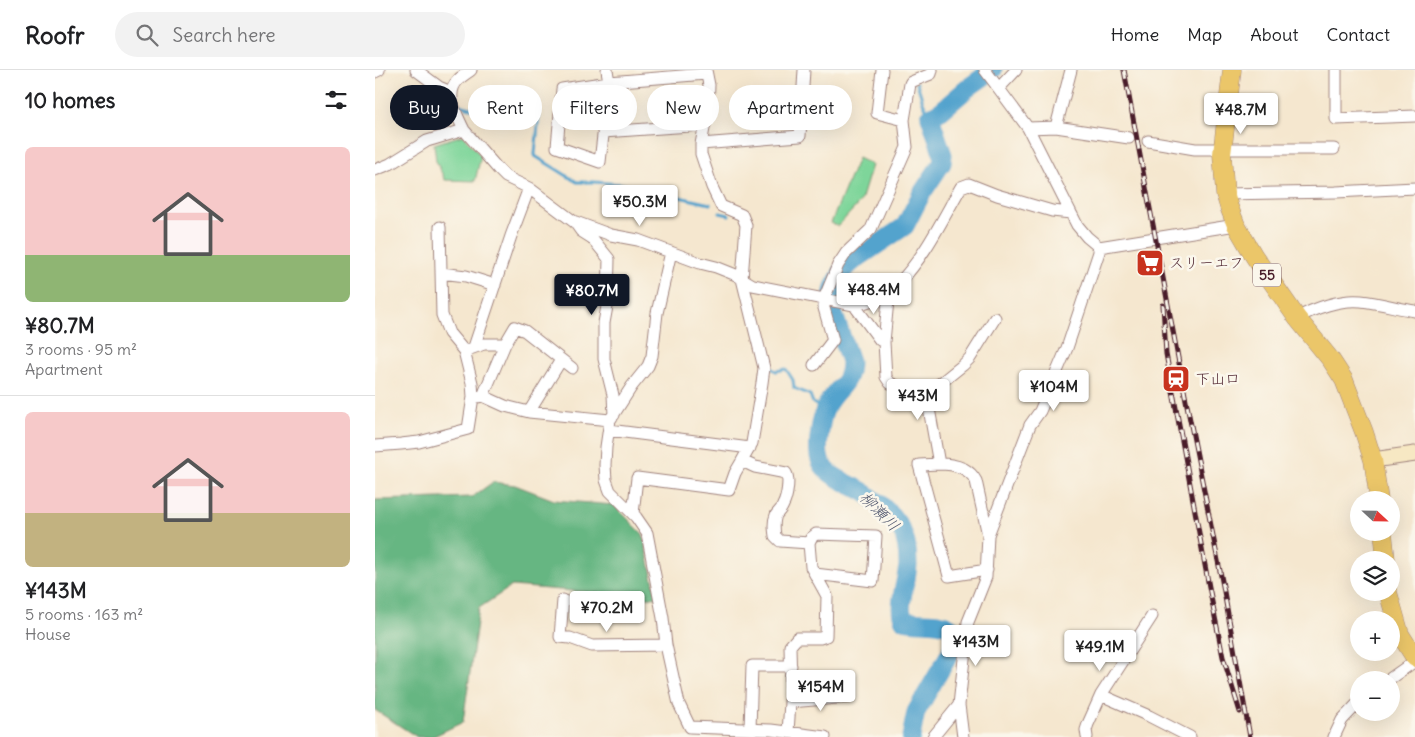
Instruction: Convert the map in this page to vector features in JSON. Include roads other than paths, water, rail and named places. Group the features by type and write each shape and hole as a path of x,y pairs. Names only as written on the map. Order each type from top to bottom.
{"main road":[{"name":"55","path":"1232,70 1222,148 1225,194 1236,225 1253,256 1344,380 1373,460 1378,491"},
{"path":"1391,601 1401,634 1415,660"}],"street":[{"path":"375,72 379,70"},
{"path":"416,70 436,85"},
{"path":"455,85 471,70"},
{"path":"607,70 609,82 601,162 557,147 562,89 609,82 706,72 709,85"},
{"path":"701,144 800,136 804,70"},
{"path":"882,70 877,113 904,120"},
{"path":"814,365 833,340 824,308 838,265 846,252 871,229 907,146 904,120 909,84 931,74 933,70"},
{"path":"985,70 1029,128 1071,213 1087,237 1099,247 1236,225"},
{"path":"997,84 1016,70"},
{"path":"1056,127 1071,70"},
{"path":"1336,70 1336,119 1415,116"},
{"path":"458,117 464,130 506,177 529,188 573,221 592,238 609,259 608,301 604,323 604,359 613,395 611,422 606,447 606,480 610,492 633,514 647,533 666,645 679,704 691,727 750,729 771,734 787,732 825,737"},
{"path":"1029,128 1056,127 1129,138"},
{"path":"603,132 647,129"},
{"path":"375,170 390,164 427,141 464,130"},
{"path":"633,514 637,478 729,490 735,473 750,448 758,408 763,368 742,279 746,225 742,215 721,206 712,187 701,154 704,130"},
{"path":"1148,141 1195,149 1334,149"},
{"path":"573,221 611,235 638,240 716,267 753,284 849,304 865,303 898,285 922,254 961,187 969,184 997,195 1052,211 1071,213"},
{"path":"529,188 495,285 469,349 472,383 478,397 529,412 611,422 750,448"},
{"path":"1225,194 1336,192 1415,188"},
{"path":"440,227 442,315 449,333 469,349"},
{"path":"988,535 1030,425 1040,411 1067,348 1099,252 1099,247"},
{"path":"611,422 632,386 648,366 652,356 657,313 671,252"},
{"path":"441,273 466,276 495,285"},
{"path":"889,290 884,342 886,377 890,383 922,398 928,403 939,464"},
{"path":"1297,318 1321,306 1349,301 1360,301 1415,311"},
{"path":"849,304 880,340 884,342"},
{"path":"922,398 970,358 995,318"},
{"path":"375,446 419,442 468,428 478,397 515,328 525,331 572,368"},
{"path":"469,349 484,344 505,344"},
{"path":"529,412 561,360"},
{"path":"1373,460 1415,454"},
{"path":"742,461 755,467 786,473 789,477 786,496 783,506 776,515 774,524 775,536 780,541 809,543"},
{"path":"963,737 959,704 968,622 986,577 987,570 988,535 973,475 955,464 919,465 949,576 987,570"},
{"path":"787,732 791,688 790,646 797,638 820,638 826,636 827,596 811,567 809,543 811,538 816,534 876,536 873,581 815,574"},
{"path":"563,600 560,637 570,638 593,646 666,645"},
{"path":"1087,737 1087,724 1101,695 1151,616"},
{"path":"1400,671 1415,660"},
{"path":"750,729 752,666 791,666"},
{"path":"1101,695 1190,737"},
{"path":"790,702 849,697"},
{"path":"933,737 959,704"},
{"path":"1334,737 1342,720 1350,712"}],"waterway":[{"name":"柳瀬川","path":"911,737 916,712 956,643 955,637 951,628 946,625 904,620 901,601 908,561 906,543 902,531 892,516 878,502 826,470 819,456 820,429 823,414 832,397 846,380 850,361 832,309 832,296 834,287 843,270 905,226 922,193 942,163 943,155 930,117 941,111 969,87 993,70"},
{"path":"917,83 930,117"},
{"path":"459,105 496,114 499,109 539,116 535,156 577,182 622,184 710,204"},
{"path":"720,213 729,215"},
{"path":"767,366 776,371 786,369 793,380 794,388 810,395 813,403 824,410"}],"railway":[{"path":"1124,70 1250,737"},
{"path":"1163,305 1166,354 1209,587 1223,657 1240,712"}],"place":[{"name":"スリーエフ","path":"1150,263"},
{"name":"下山口","path":"1176,379"}]}
